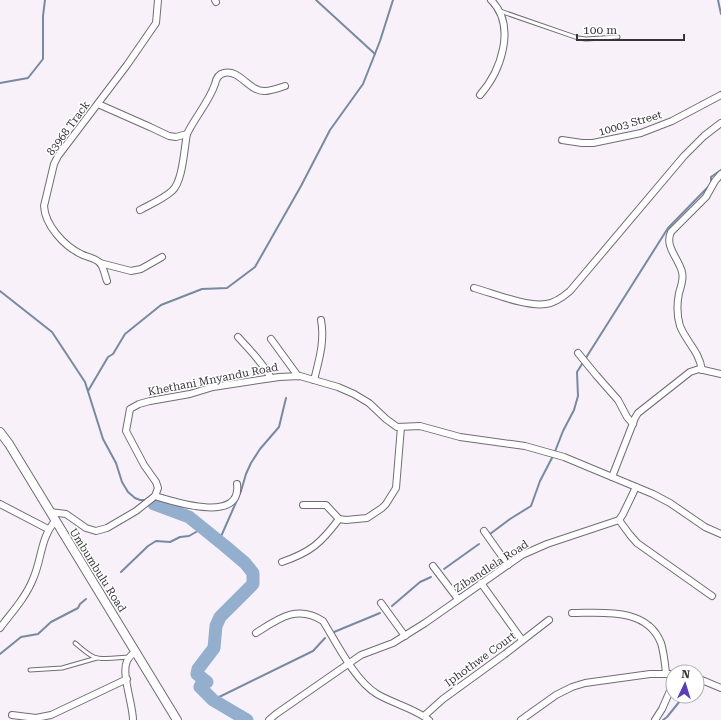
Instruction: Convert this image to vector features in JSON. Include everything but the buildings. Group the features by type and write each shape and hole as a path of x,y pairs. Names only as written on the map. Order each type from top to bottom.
{"main road":[{"name":"Umbumbulu Road","path":"0,432 9,444 50,512 133,654 177,720"}],"street":[{"name":"83968 Track","path":"158,0 156,23 98,104 58,156 54,164 44,206 44,213 62,242 77,252 100,263 131,271 141,269 162,257"},
{"path":"480,95 492,77 503,47 505,29 503,18 500,11 491,0"},
{"path":"140,210 164,197 177,185 181,173 186,134 212,91 217,78 223,73 229,72 238,76 256,90 264,92 285,86"},
{"name":"10003 Street","path":"562,140 582,144 641,133 672,122 721,95"},
{"path":"98,104 169,136 176,137 186,134"},
{"path":"474,288 528,303 545,304 560,299 570,291 606,250 684,156 704,136 721,123"},
{"path":"702,370 701,361 680,326 678,307 682,273 672,250 669,237 671,232 706,198 715,181 721,174"},
{"path":"100,263 107,281"},
{"path":"314,380 323,341 321,320"},
{"path":"238,337 261,362 271,378"},
{"path":"271,339 298,376"},
{"path":"578,352 618,400 627,417 633,424"},
{"path":"612,478 635,418 642,409 686,374 695,370 721,374"},
{"name":"Khethani Mnyandu Road","path":"155,496 158,491 156,482 144,465 126,431 130,410 139,404 231,384 290,375 314,380 346,390 368,403 392,424 397,427 401,427"},
{"path":"303,505 326,505 339,519 346,520 367,518 378,512 386,504 396,488 401,427 420,426 460,437 525,446 564,457 670,503 705,527 721,534"},
{"path":"50,512 66,514 86,528 96,531 107,528 131,514 155,496 188,505 207,507 221,506 230,503 237,494 237,484"},
{"path":"636,487 619,520 638,543 712,596"},
{"path":"0,504 48,529"},
{"path":"282,562 303,554 321,542 339,519"},
{"name":"Zibandlela Road","path":"269,720 361,655 393,643 405,636 522,555 541,546 619,520"},
{"path":"0,628 23,599 33,580 48,529 55,521"},
{"path":"484,531 508,565"},
{"path":"433,566 458,599"},
{"path":"480,583 522,640"},
{"path":"381,603 405,636"},
{"path":"256,633 292,613 308,614 323,621 349,663 366,686 382,697 427,718"},
{"path":"572,613 628,615 643,621 653,629 661,643 667,664"},
{"name":"Iphothwe Court","path":"427,718 443,699 549,620"},
{"path":"133,654 126,665 126,679 134,720"},
{"path":"520,720 556,695 584,683 650,674 665,674"},
{"path":"12,715 36,718 51,715 126,679"},
{"path":"705,681 721,688"},
{"path":"655,720 665,702"}],"lane":[{"path":"500,11 578,38 618,37"},
{"path":"75,643 97,658"},
{"path":"30,670 62,668 97,658 133,654"}],"waterway":[{"path":"0,83 28,78 43,59 43,16 45,0"},
{"path":"316,0 375,54"},
{"path":"88,391 108,357 113,354 125,334 161,305 202,289 227,288 255,267 301,186 330,130 363,84 380,41 393,0"},
{"path":"718,0 721,14"},
{"path":"490,534 531,506 540,481 574,410 578,396 577,372 668,228 711,184 711,177 721,170"},
{"path":"0,291 52,332 85,382 103,439 116,463 122,482 128,492 135,498 147,500"},
{"path":"219,541 241,491 251,463 260,449 279,427 286,398"},
{"path":"154,504 189,517 245,563 253,573 253,584 220,617 216,626 214,648 198,669 197,674 207,682 202,683 200,687 213,700 247,720"},
{"path":"121,572 148,546 156,541 170,542 180,537 189,536 203,528"},
{"path":"444,569 479,544"},
{"path":"392,606 420,582 431,577"},
{"path":"0,654 21,637 38,634 51,622 78,608 86,599"},
{"path":"334,632 380,613"},
{"path":"213,700 313,651 325,638"},
{"path":"663,720 678,704"}]}
